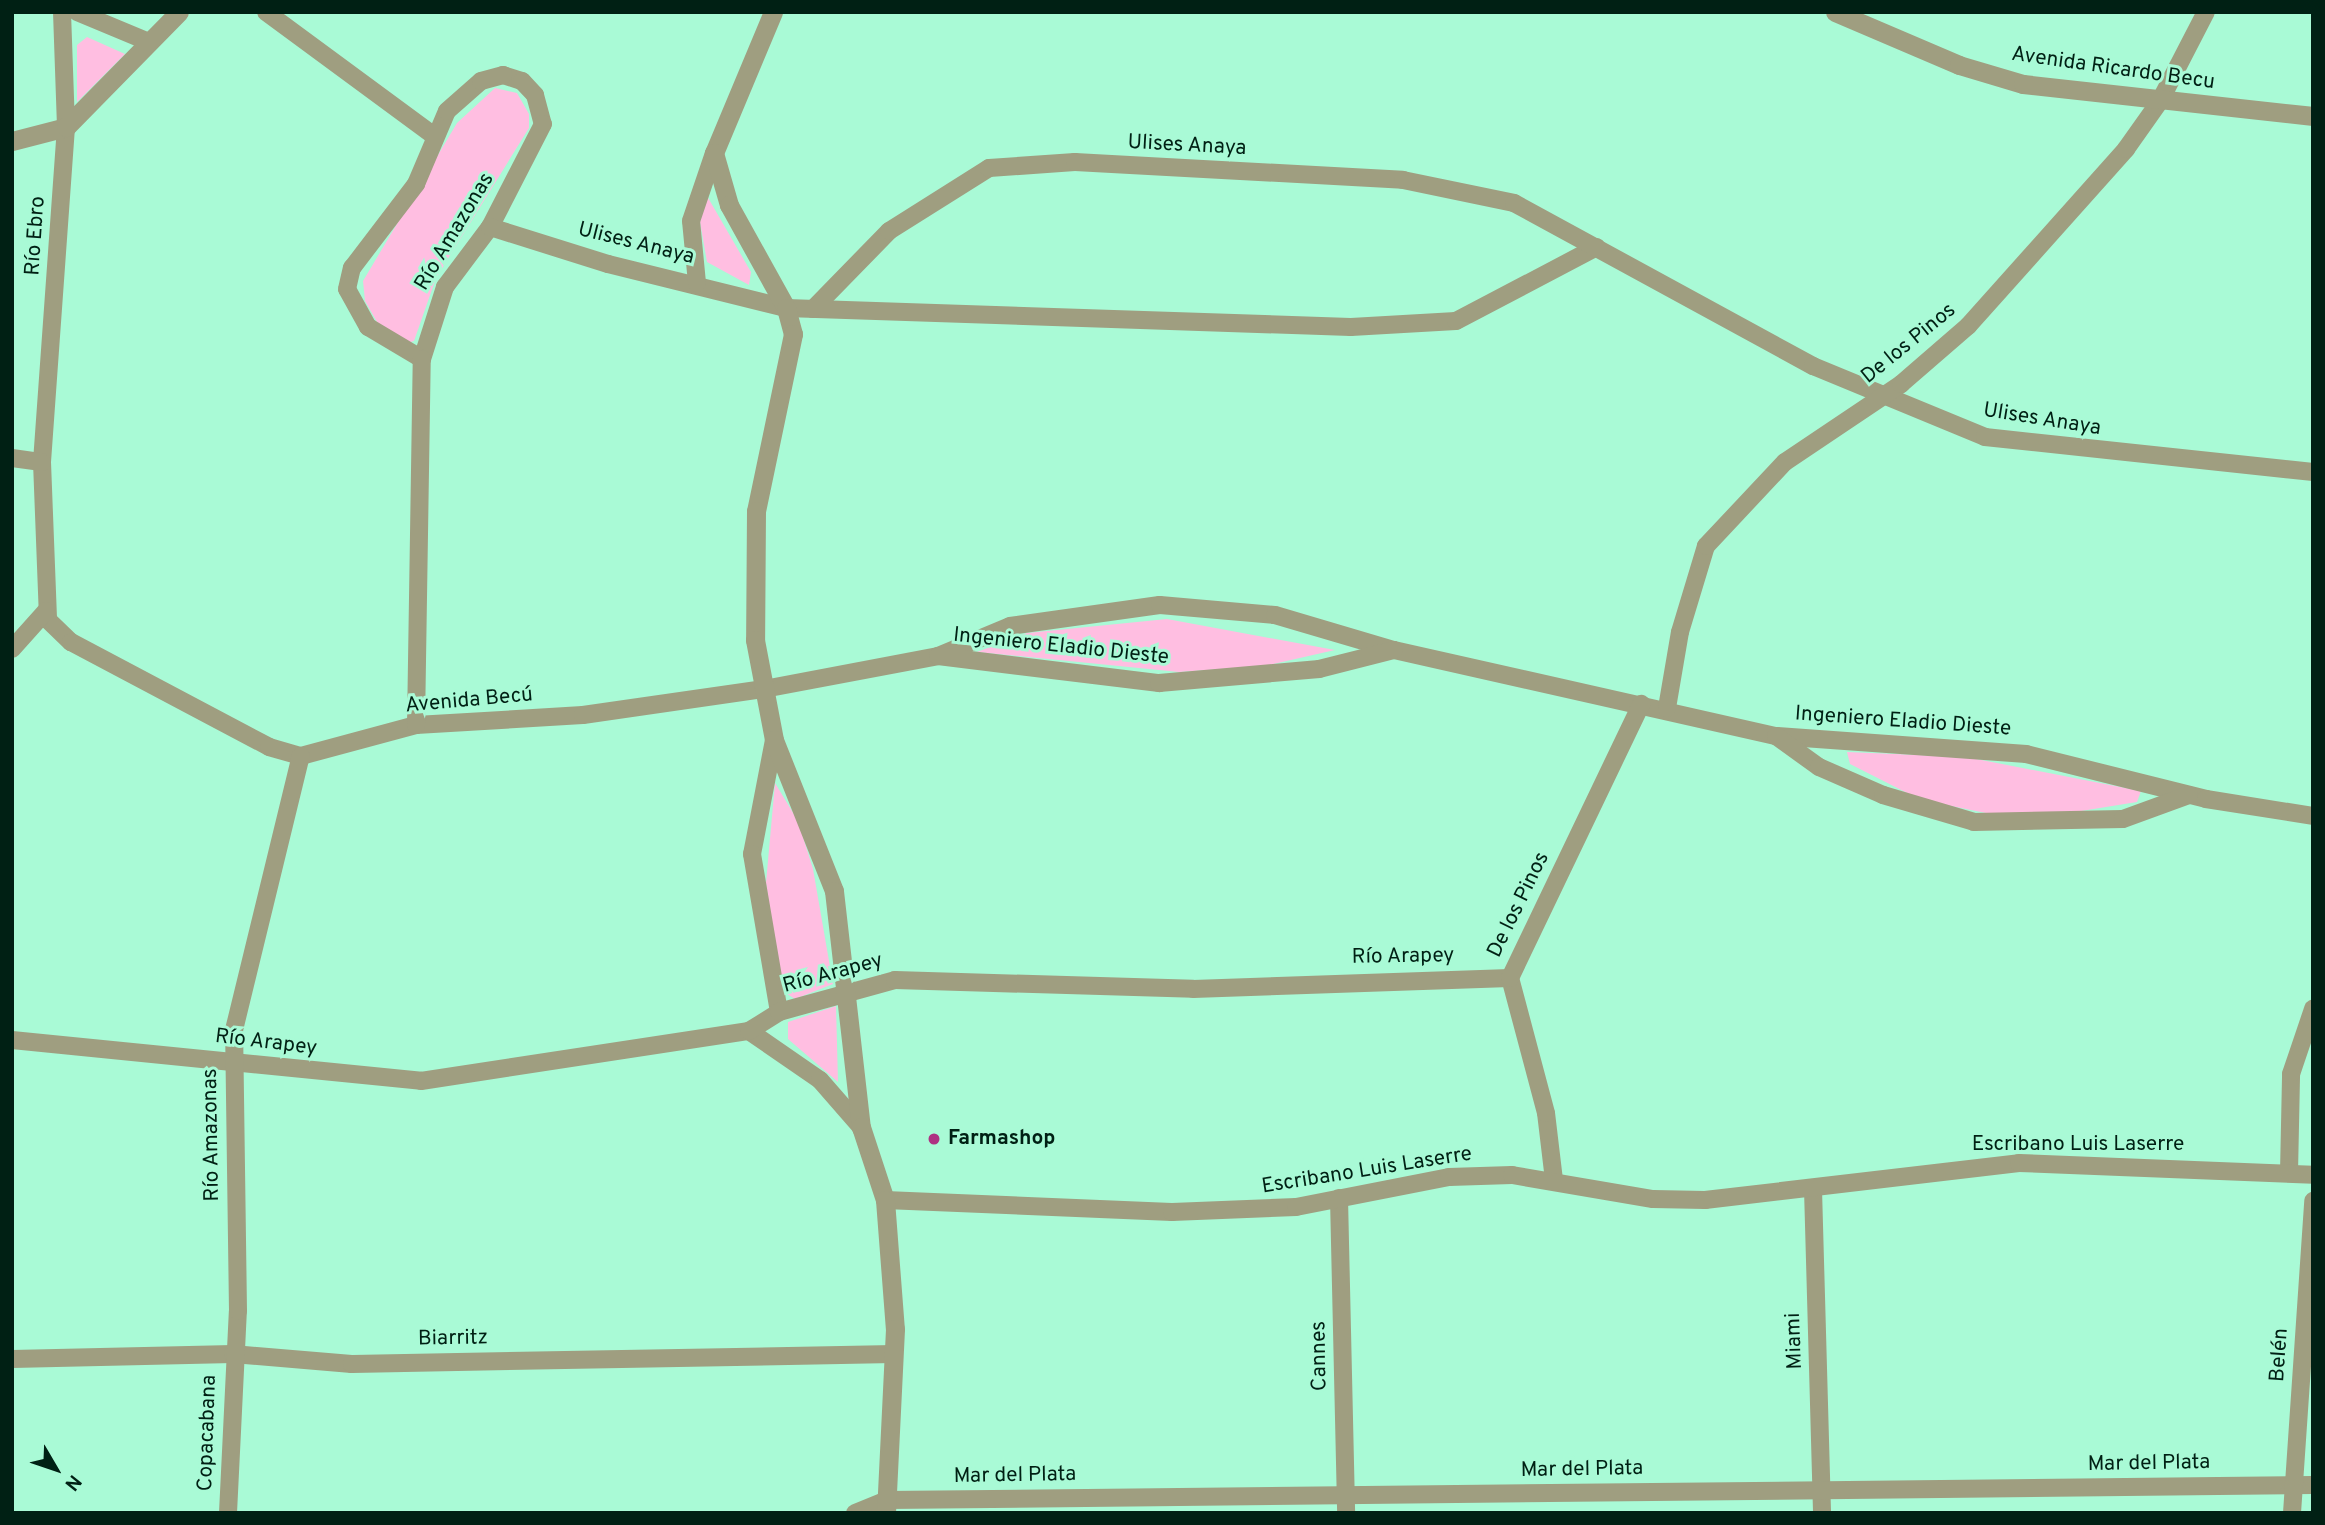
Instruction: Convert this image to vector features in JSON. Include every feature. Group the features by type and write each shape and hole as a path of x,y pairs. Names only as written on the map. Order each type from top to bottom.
{"street":[{"name":"Río Ebro","path":"46,611 42,462 66,127 62,12"},
{"path":"77,12 149,42"},
{"path":"12,141 66,127 178,12"},
{"path":"267,12 433,135"},
{"path":"697,283 691,221 714,153 774,12"},
{"name":"Avenida Ricardo Becu","path":"1835,12 1959,65 2023,84 2313,116"},
{"name":"De los Pinos","path":"1667,708 1680,632 1706,546 1786,462 1881,398 1968,327 2092,191 2160,101 2206,12"},
{"name":"Río Amazonas","path":"416,725 422,359 445,288 490,227 543,124 535,95 522,80 503,75 481,81 447,111 433,135 416,184 352,268 347,289 368,327 422,359"},
{"path":"714,153 729,205 786,308 792,342 756,511 755,640 774,740 823,852 849,990 861,1127 886,1200 894,1354 886,1507"},
{"name":"Ulises Anaya","path":"813,309 843,272 918,208 989,168 1037,162 1403,180 1514,203 1881,398 1985,437 2313,472"},
{"name":"Ulises Anaya","path":"490,227 608,264 697,283 786,308 1430,326 1497,303 1597,247"},
{"path":"12,458 42,462"},
{"name":"Ingeniero Eladio Dieste","path":"938,656 1010,626 1160,605 1275,615 1394,650 1667,708 1776,736 2026,754 2189,795 2313,816"},
{"path":"12,649 46,611 71,642 238,732 300,755"},
{"name":"Ingeniero Eladio Dieste","path":"938,656 1160,683 1320,669 1394,650"},
{"name":"Avenida Becú","path":"300,755 416,725 583,715 764,689 938,656"},
{"name":"De los Pinos","path":"1554,1180 1546,1113 1510,978 1641,704"},
{"name":"Ingeniero Eladio Dieste","path":"1776,736 1819,766 1883,795 1974,822 2123,819 2189,795"},
{"path":"774,740 752,854 779,1012"},
{"name":"Río Amazonas","path":"233,1354 238,1311 233,1063 239,997 300,755"},
{"name":"Río Arapey","path":"12,1040 421,1081 749,1031 779,1012 849,990 895,980 1193,989 1510,978"},
{"path":"2289,1173 2291,1074 2313,1009"},
{"path":"749,1031 820,1080 861,1127"},
{"name":"Escribano Luis Laserre","path":"886,1200 1172,1212 1296,1208 1449,1177 1554,1180 1654,1199 1813,1189 2019,1163 2313,1175"},
{"name":"Miami","path":"1813,1189 1822,1513"},
{"name":"Cannes","path":"1339,1198 1346,1504"},
{"name":"Belén","path":"2292,1513 2304,1485 2313,1201"},
{"name":"Biarritz","path":"12,1359 233,1354 352,1364 894,1354"},
{"name":"Copacabana","path":"228,1513 233,1354"},
{"name":"Mar del Plata","path":"855,1513 886,1507 1346,1504 1822,1491 2304,1485"}],"shaded area":[{"path":"87,37 125,54 77,102 77,45"},
{"path":"495,88 517,93 529,114 529,128 436,278 414,341 407,343 377,322 365,301 363,281 457,123"},
{"path":"707,196 751,272 749,285 707,262 700,222"},
{"path":"1167,619 1335,650 1265,666 1179,672 977,652 1027,633"},
{"path":"1847,752 1966,757 2141,791 2137,802 2075,812 1991,814 1921,800 1850,764"},
{"path":"775,783 798,821 813,869 833,984 795,999 781,990 766,883"},
{"path":"836,1006 838,1082 788,1039 788,1022"}],"place":[{"name":"Farmashop","path":"934,1139"}]}
